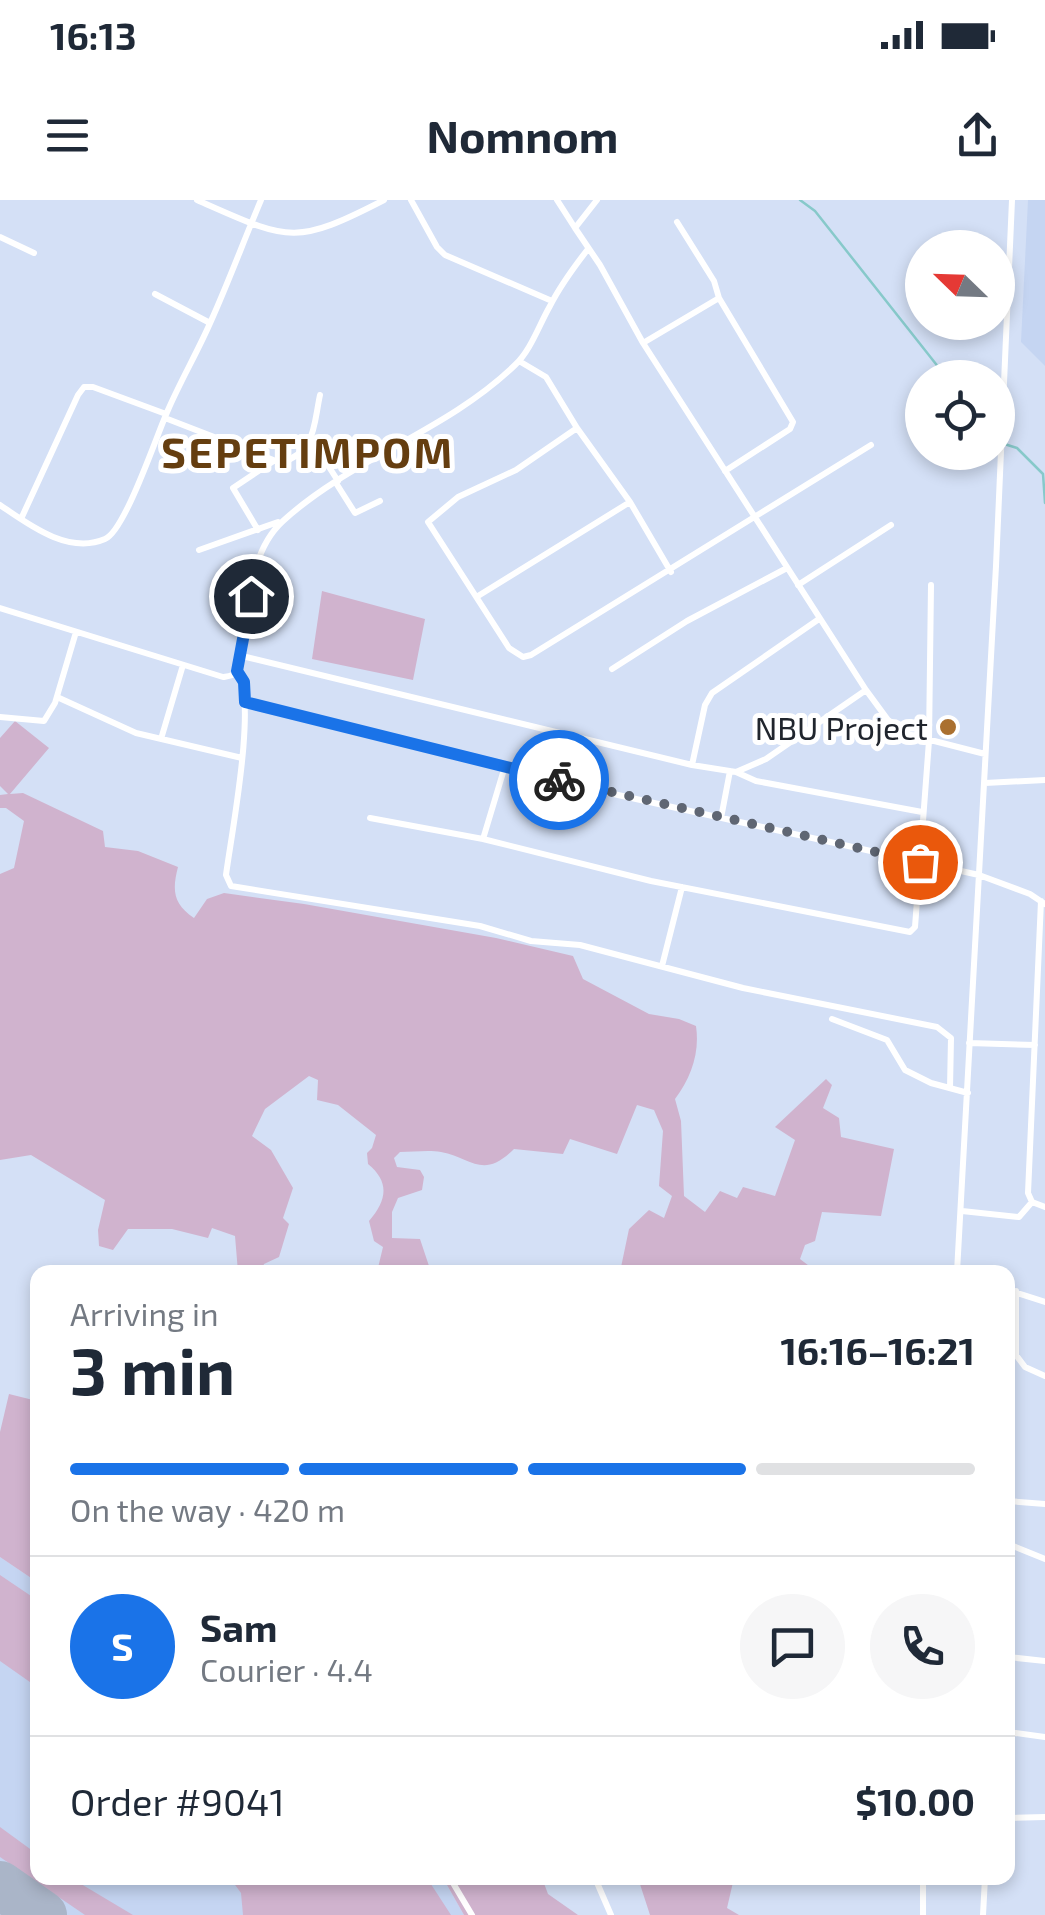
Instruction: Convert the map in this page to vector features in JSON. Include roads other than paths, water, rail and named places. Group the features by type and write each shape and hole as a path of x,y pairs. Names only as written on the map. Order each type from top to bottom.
{"street":[{"path":"197,200 278,233 310,232 362,214 384,200"},
{"path":"0,504 51,536 71,542 90,543 110,536 129,505 261,200"},
{"path":"411,200 436,247 445,256 552,302"},
{"path":"556,200 866,690 898,728 928,741 984,754"},
{"path":"575,228 597,200"},
{"path":"958,1265 1012,200"},
{"path":"677,222 793,422 790,429 726,471"},
{"path":"0,237 34,253"},
{"path":"199,550 283,521 337,482 480,396 519,361 588,249"},
{"path":"155,294 210,323"},
{"path":"643,342 719,298"},
{"path":"519,361 546,377 630,502 671,572"},
{"path":"20,519 81,390 93,387 273,461 284,462 301,454 310,438 320,395"},
{"path":"577,428 516,470 458,497 428,522 509,648 524,656 671,572 872,445"},
{"path":"310,438 355,513 380,501"},
{"path":"258,530 233,488 273,461"},
{"path":"478,596 630,502"},
{"path":"0,608 223,677 237,671 256,566 283,521"},
{"path":"798,586 891,524"},
{"path":"612,669 687,621 787,568"},
{"path":"370,818 484,839 682,887 904,933 915,927 928,741 931,585"},
{"path":"692,766 709,696 819,618"},
{"path":"0,717 44,721 57,697 76,632"},
{"path":"242,656 692,766 733,772 756,782 922,812"},
{"path":"160,739 183,664"},
{"path":"237,671 244,682 245,702 242,758 226,875 231,886 480,926 531,941 580,945 743,988 937,1027 951,1038 950,1088"},
{"path":"721,818 733,772 792,744 866,690"},
{"path":"57,697 136,732 242,758"},
{"path":"245,702 609,794 979,875 1043,902 1041,1018 1036,1044 1028,1193 1032,1202 1045,1207"},
{"path":"484,839 505,766"},
{"path":"985,784 1045,780"},
{"path":"662,966 682,887"},
{"path":"832,1019 887,1040 905,1070 968,1093"},
{"path":"969,1043 1036,1044"},
{"path":"962,1211 1020,1216 1032,1202"},
{"path":"1015,1292 1045,1302"},
{"path":"1015,1339 1016,1355 1026,1367 1045,1376"},
{"path":"1015,1502 1045,1504"},
{"path":"1015,1547 1045,1559"},
{"path":"1015,1658 1045,1661"},
{"path":"1015,1733 1045,1737"},
{"path":"1015,1818 1045,1818"},
{"path":"454,1885 472,1915"},
{"path":"597,1885 611,1915"},
{"path":"923,1885 923,1915"},
{"path":"983,1915 985,1885"}],"waterway":[{"path":"800,200 815,211 933,360"},
{"path":"1015,447 1043,474 1045,503"}],"place":[{"name":"NBU Project","path":"948,727"}],"district":[{"name":"SEPETIMPOM","path":"308,451"}]}
